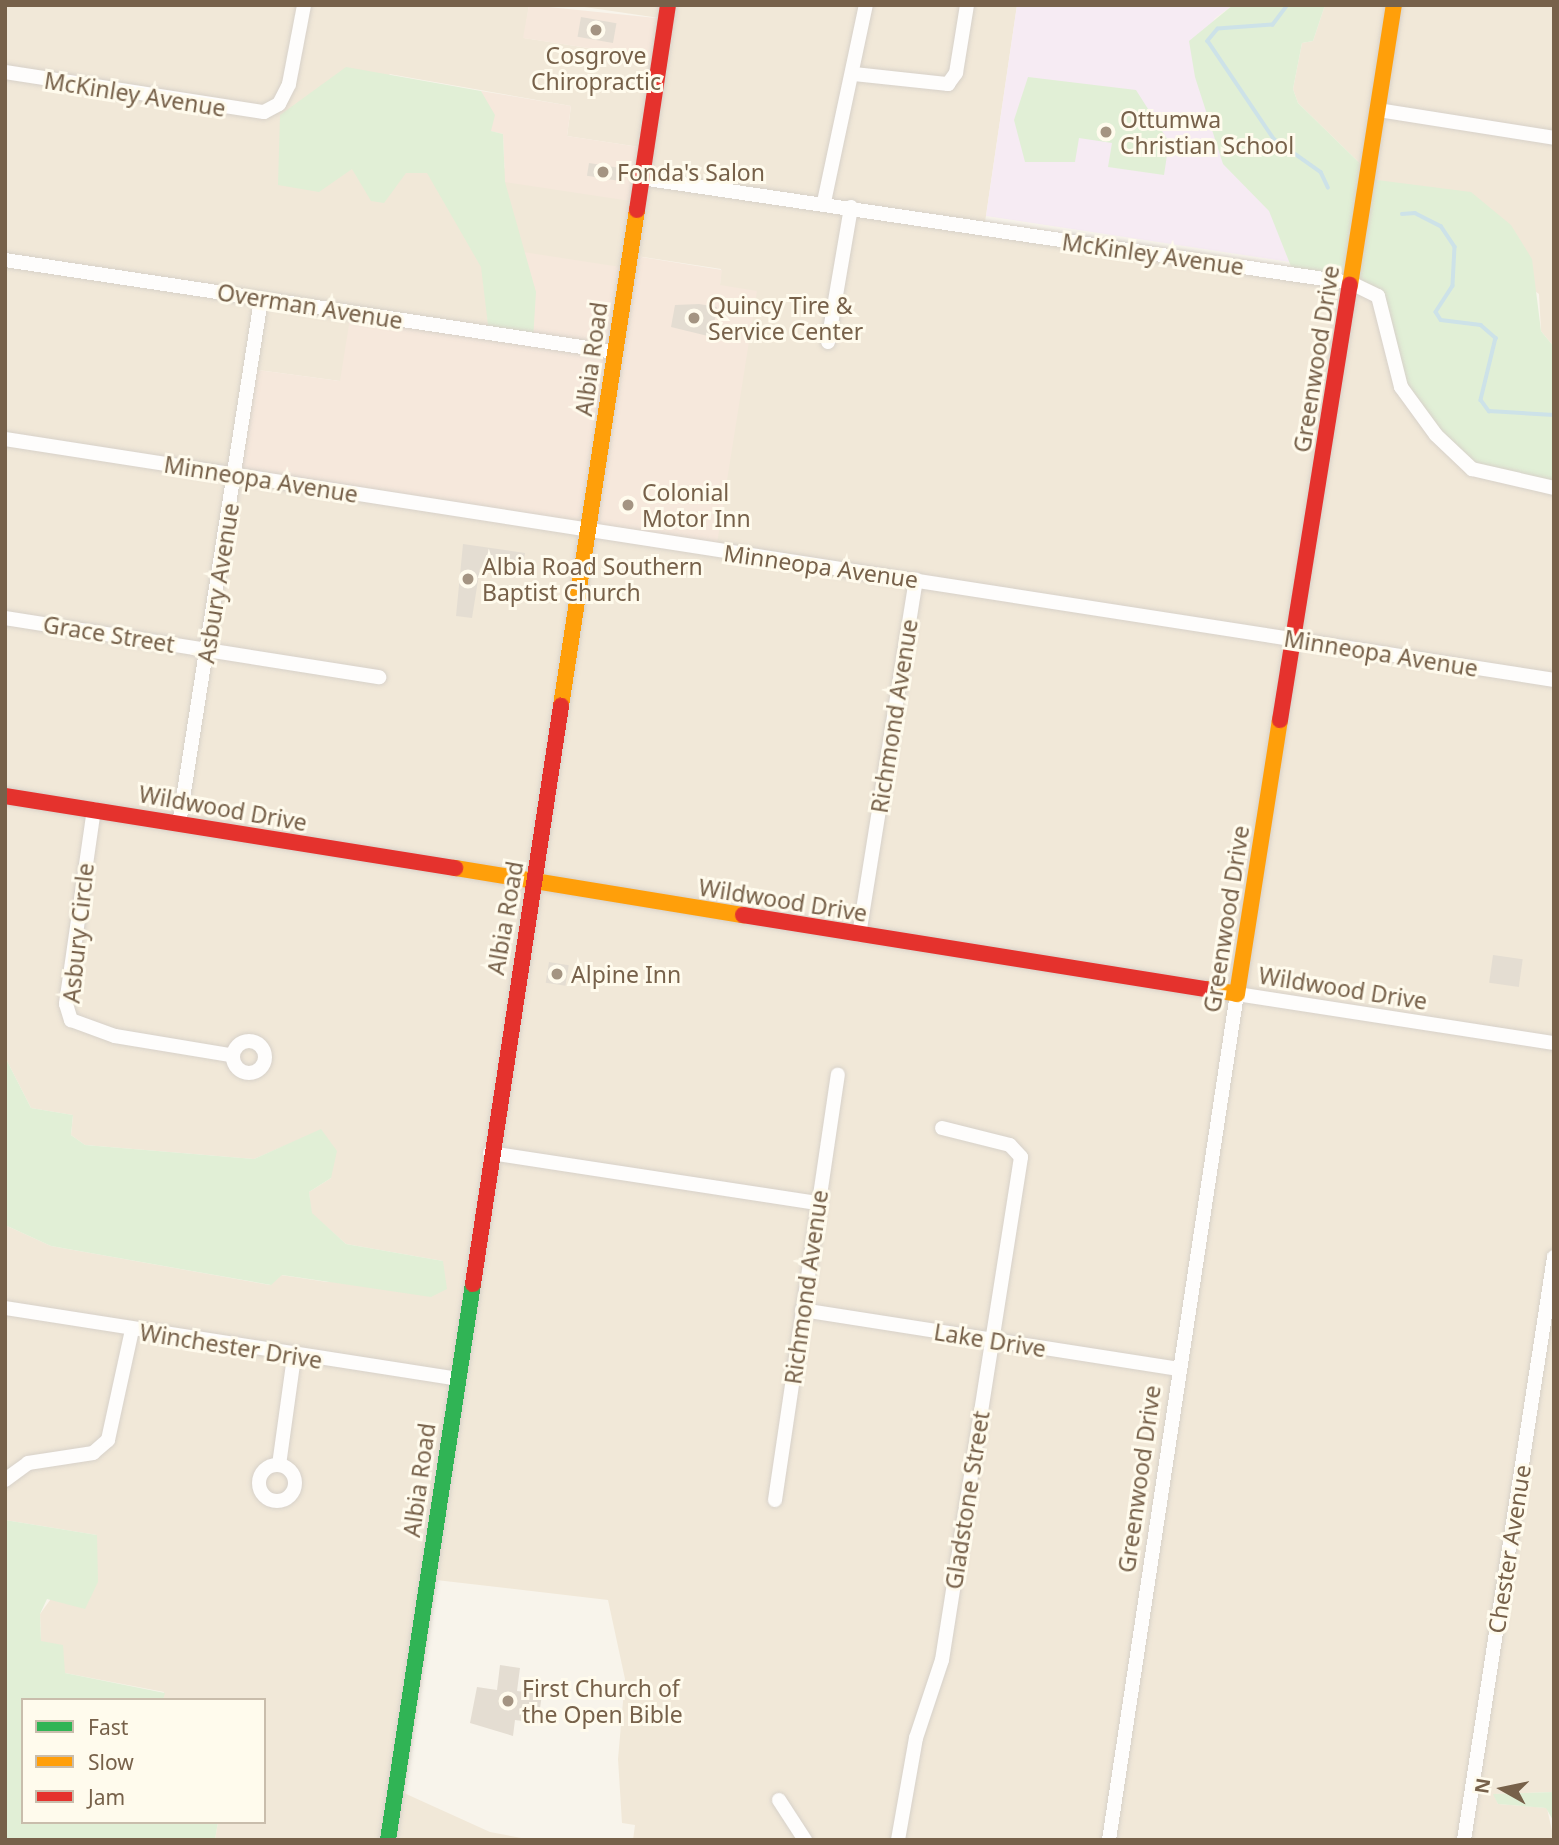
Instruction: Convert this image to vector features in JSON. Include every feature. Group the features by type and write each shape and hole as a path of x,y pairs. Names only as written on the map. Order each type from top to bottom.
{"street":[{"name":"McKinley Avenue","path":"5,72 264,112 279,104 289,84 304,5"},
{"name":"Albia Road","path":"388,1840 490,1153 536,883 668,5"},
{"path":"824,202 854,74 866,5"},
{"path":"854,74 948,84 957,73 967,5"},
{"name":"Greenwood Drive","path":"1109,1840 1178,1369 1394,5"},
{"path":"1378,110 1554,138"},
{"name":"McKinley Avenue","path":"641,178 824,202 1352,283 1378,296 1401,387 1441,440 1472,469 1554,488"},
{"path":"828,342 851,207"},
{"name":"Overman Avenue","path":"5,260 615,352"},
{"name":"Asbury Avenue","path":"179,824 236,474 261,300"},
{"name":"Minneopa Avenue","path":"5,439 1554,680"},
{"name":"Richmond Avenue","path":"859,935 916,580"},
{"name":"Grace Street","path":"5,618 379,677"},
{"name":"Wildwood Drive","path":"5,796 859,935 1554,1043"},
{"name":"Asbury Circle","path":"94,809 66,1004 71,1020 115,1036 230,1055"},
{"name":"Richmond Avenue","path":"775,1500 838,1075"},
{"name":"Gladstone Street","path":"898,1840 916,1734 942,1660 1021,1157 1010,1144 942,1128"},
{"path":"490,1153 818,1203"},
{"name":"Chester Avenue","path":"1464,1840 1554,1257"},
{"name":"Winchester Drive","path":"5,1308 294,1357 457,1379"},
{"name":"Lake Drive","path":"802,1310 1178,1369"},
{"path":"5,1480 29,1463 93,1453 107,1440 132,1330"},
{"path":"279,1465 294,1357"},
{"path":"779,1800 805,1840"}],"shaded area":[{"path":"5,5 529,5 524,38 659,59 666,19 571,5 1017,5 984,229 1368,289 1554,488 1554,1792 1494,1794 1498,1804 1547,1808 1554,1840 633,1840 635,1825 622,1823 618,1759 625,1679 608,1600 436,1580 404,1793 490,1832 532,1840 215,1840 218,1824 266,1824 266,1698 163,1698 164,1692 65,1673 41,1641 40,1614 97,1535 5,1520 5,1225 51,1246 270,1285 281,1275 327,1282 443,1261 346,1244 311,1213 309,1192 331,1178 321,1130 254,1159 85,1145 71,1135 73,1115 31,1108 5,1057","holes":["389,74 571,106 567,136 646,148 458,175","630,255 721,269 720,285 236,474 251,369 340,381 533,340 627,268"]},
{"path":"529,5 666,19 660,59 523,38"},
{"name":"Ottumwa Christian School","path":"1017,5 1233,5 1214,19 1290,262 986,216"},
{"path":"1325,5 1554,5 1554,347 1541,331 1539,294 1377,180 1298,103 1293,89 1302,43 1313,41"},
{"path":"481,91 571,106 567,136 646,148 637,202 505,182 503,134 490,131"},
{"path":"523,252 627,268 629,255 722,270 720,285 757,291 716,550 236,474 251,369 340,381 351,312 482,335 536,292"}],"green space":[{"path":"1233,5 1325,5 1313,41 1302,43 1293,89 1298,103 1377,180 1471,192 1511,225 1532,259 1541,331 1554,347 1554,488 1472,469 1401,387 1377,296 1294,274 1269,211 1223,164 1195,77 1189,41"},
{"path":"346,67 481,91 495,115 491,131 503,134 505,182 536,292 533,340 489,333 481,267 427,173 406,173 384,203 371,201 352,169 319,192 278,185 280,115"},
{"path":"1028,77 1136,90 1169,142 1164,175 1108,167 1112,143 1079,138 1075,162 1025,162 1014,120"},
{"path":"5,1057 31,1108 73,1115 71,1135 85,1145 254,1159 321,1129 337,1151 331,1178 309,1192 312,1213 346,1244 443,1261 447,1289 431,1297 282,1275 271,1285 51,1246 5,1225"},
{"path":"5,1520 97,1535 98,1582 85,1609 47,1599 40,1614 41,1641 63,1645 65,1673 165,1693 164,1698 21,1698 21,1824 218,1824 215,1840 5,1840"},
{"path":"1554,1792 1554,1822 1546,1808 1498,1804 1493,1794"}],"building":[{"name":"Cosgrove Chiropractic","path":"581,17 616,23 613,43 578,37"},
{"name":"Fonda's Salon","path":"589,163 619,168 617,181 587,176"},
{"name":"Quincy Tire & Service Center","path":"699,304 717,307 712,337 671,327 675,305"},
{"name":"Albia Road Southern Baptist Church","path":"463,544 525,553 522,574 480,568 472,618 456,616"},
{"path":"1493,955 1523,959 1519,987 1489,983"},
{"name":"Alpine Inn","path":"549,962 569,965 565,986 546,983"},
{"name":"First Church of the Open Bible","path":"500,1665 520,1668 517,1691 542,1694 538,1723 515,1720 513,1736 470,1723 477,1687 497,1690"}],"waterway":[{"path":"1288,5 1273,25 1218,29 1208,41 1274,139 1321,172 1328,187"},
{"path":"1402,214 1415,213 1441,226 1455,247 1453,286 1436,312 1441,320 1481,325 1496,338 1481,400 1489,411 1554,415"}],"traffic: fast":[{"path":"388,1840 473,1284"}],"traffic: slow":[{"path":"1350,285 1394,5"},
{"path":"561,706 637,210"},
{"path":"1207,989 1237,994 1280,720"},
{"path":"455,868 743,915"}],"traffic: jam":[{"path":"637,210 668,5"},
{"path":"1280,720 1350,285"},
{"path":"473,1284 561,706"},
{"path":"5,796 455,868"},
{"path":"743,915 1207,989"}],"place":[{"name":"Cosgrove Chiropractic","path":"596,30"},
{"name":"Ottumwa Christian School","path":"1106,132"},
{"name":"Fonda's Salon","path":"603,172"},
{"name":"Quincy Tire & Service Center","path":"694,318"},
{"name":"Colonial Motor Inn","path":"628,505"},
{"name":"Albia Road Southern Baptist Church","path":"468,579"},
{"name":"Alpine Inn","path":"557,974"},
{"name":"First Church of the Open Bible","path":"508,1701"}]}
